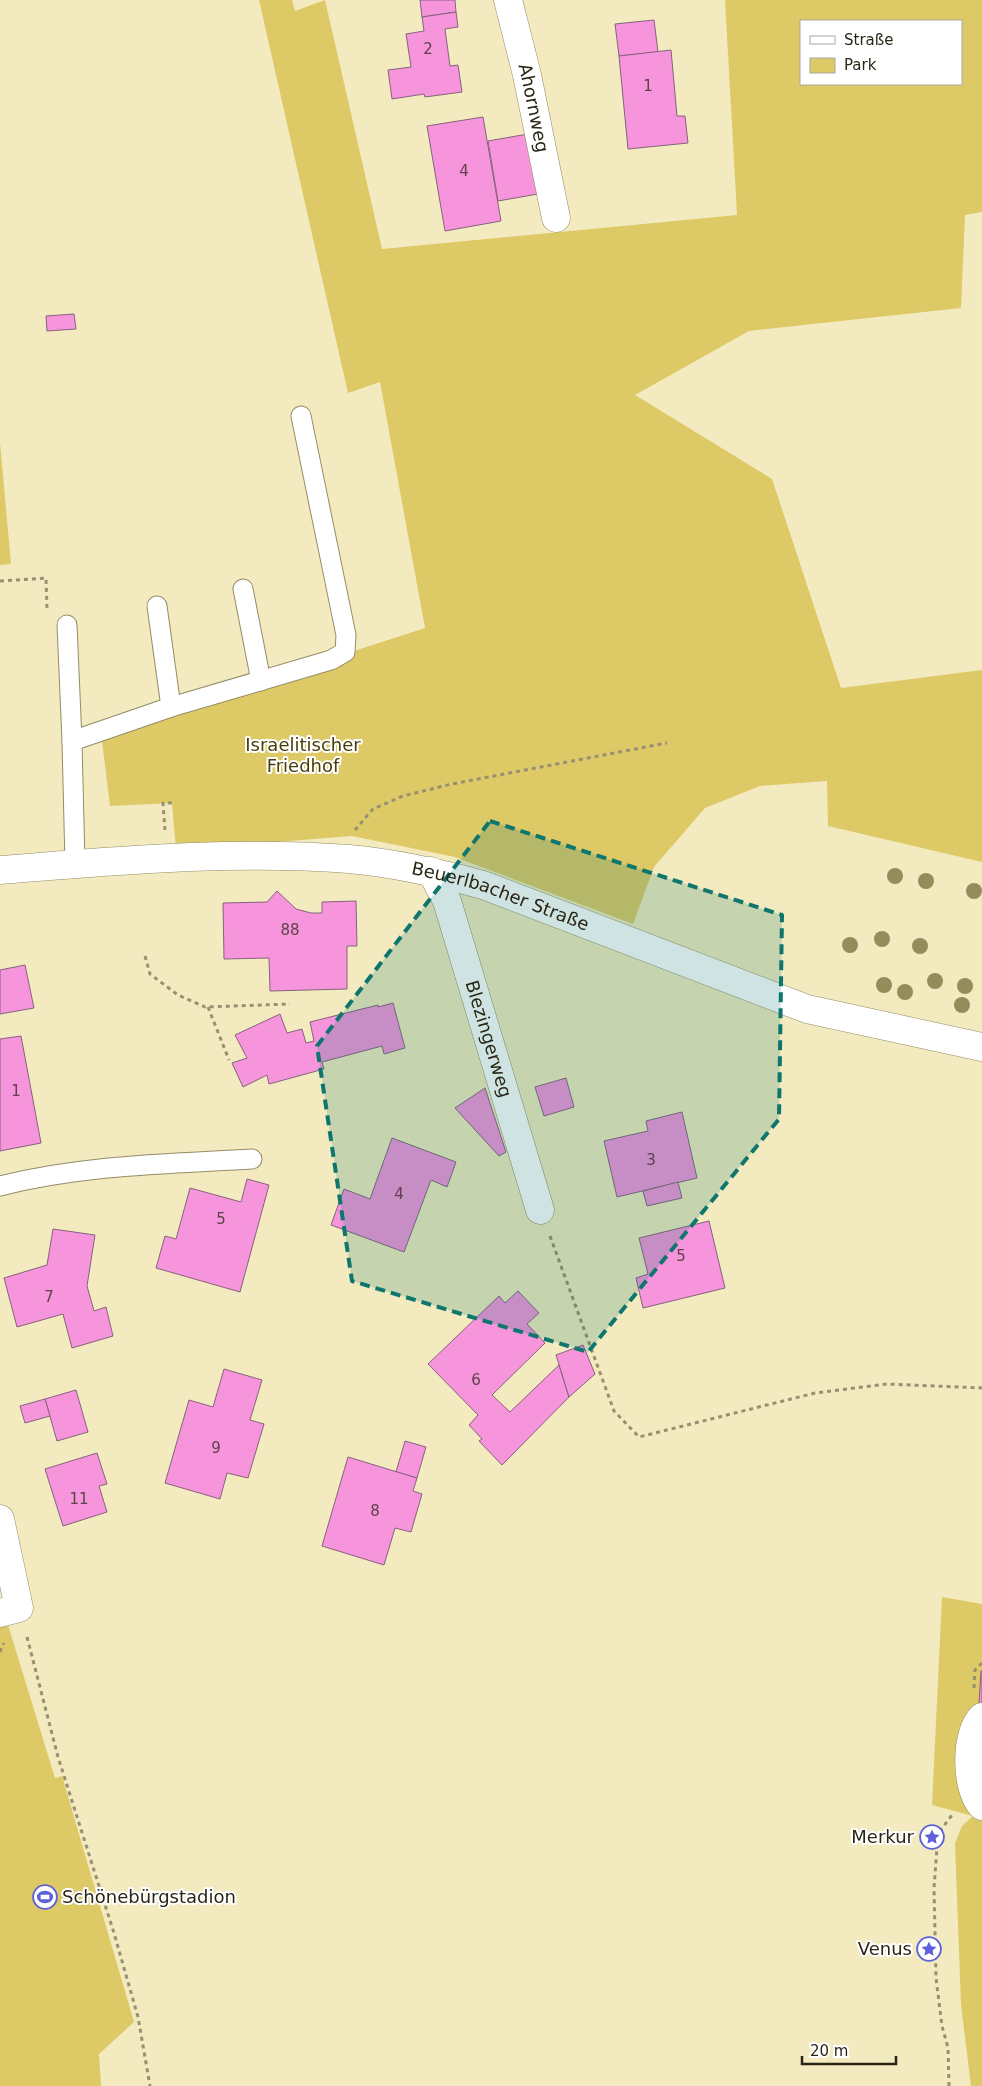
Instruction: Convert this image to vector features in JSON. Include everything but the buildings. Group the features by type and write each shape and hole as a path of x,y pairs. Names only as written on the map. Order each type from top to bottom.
{"street":[{"name":"Ahornweg","path":"508,0 527,75 556,218"},
{"name":"Beuerlbacher Straße","path":"0,870 168,858 255,856 350,859 430,871 483,885 807,1009 982,1046"},
{"name":"Blezingerweg","path":"430,871 447,901 540,1210"},
{"path":"0,1519 9,1611"},
{"path":"979,1803 976,1766 976,1723 982,1717"}],"lane":[{"path":"72,741 172,707 330,660 345,652 346,635 301,416"},
{"path":"243,589 262,681"},
{"path":"157,606 172,707"},
{"path":"67,625 75,864"},
{"path":"0,1186 25,1179 106,1167 252,1160"}],"path":[{"path":"0,581 46,578"},
{"path":"350,859 353,832 374,809 403,796 452,784 667,743"},
{"path":"145,956 150,974 178,995 208,1007 290,1004"},
{"path":"208,1007 229,1060"},
{"path":"540,1210 614,1412 639,1437 815,1393 887,1384 982,1388"},
{"path":"9,1611 114,1933 138,2017 150,2086"},
{"path":"949,2086 948,2048 942,2026 934,1950 936,1847 940,1831 947,1820 960,1808 979,1803"}],"highlighted area":[{"path":"490,821 782,915 779,1119 588,1352 352,1281 317,1046"}],"green space":[{"name":"Israelitischer Friedhof","path":"259,0 292,0 295,11 325,0 382,249 737,215 725,0 982,0 982,212 965,215 961,308 749,331 635,395 772,479 841,688 982,670 982,862 828,826 827,781 760,786 705,808 654,867 633,924 455,857 352,836 176,850 172,803 110,806 101,733 425,628 380,382 348,393"},
{"path":"0,443 11,564 0,565"},
{"path":"942,1597 982,1604 982,2086 971,2086 961,2005 955,1843 962,1826 973,1816 932,1805"},
{"name":"Schönebürgstadion","path":"8,1625 55,1778 62,1776 134,2022 99,2054 101,2086 0,2086 0,1626"}],"place":[{"name":"Merkur","path":"932,1837"},
{"name":"Schönebürgstadion","path":"45,1897"},
{"name":"Venus","path":"929,1949"}]}
